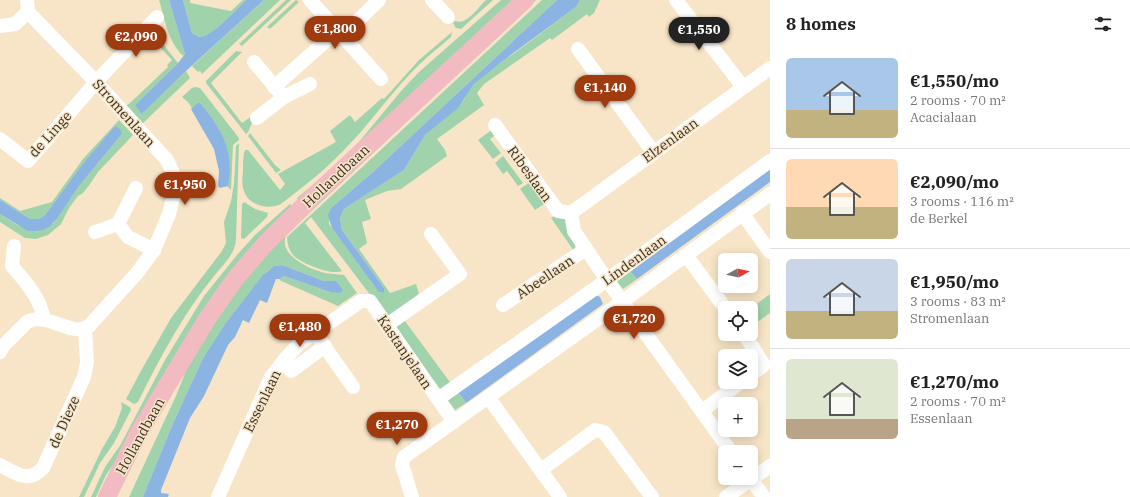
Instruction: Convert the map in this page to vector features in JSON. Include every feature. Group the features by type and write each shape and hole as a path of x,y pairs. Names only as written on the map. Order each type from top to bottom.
{"main road":[{"name":"Hollandbaan","path":"107,497 138,434 207,319 235,278 266,243 317,193 525,0"},
{"name":"Hollandbaan","path":"120,497 174,376"}],"street":[{"path":"310,0 381,79"},
{"path":"343,35 379,0"},
{"path":"432,0 448,17"},
{"path":"676,0 743,87"},
{"name":"Stromenlaan","path":"0,26 15,24 27,6 167,160 173,173 175,189 171,208 154,250 137,273 86,329"},
{"path":"96,82 157,17"},
{"path":"257,118 326,40 336,34 343,35"},
{"path":"578,49 654,153"},
{"path":"254,62 279,92"},
{"name":"Elzenlaan","path":"571,214 770,68"},
{"name":"de Linge","path":"0,138 28,161 96,82"},
{"path":"279,92 310,84"},
{"name":"Ribeslaan","path":"495,125 558,211 571,214"},
{"name":"Lindenlaan","path":"438,399 770,161"},
{"path":"95,232 118,224 136,188"},
{"name":"Lindenlaan","path":"454,422 770,194"},
{"path":"742,213 770,252"},
{"path":"571,214 574,231 606,280 702,411 730,443"},
{"path":"118,224 128,236 154,250"},
{"path":"387,325 460,274 431,234"},
{"path":"14,246 12,266 33,292 42,309 44,319"},
{"name":"Abeellaan","path":"503,305 586,249"},
{"path":"686,255 720,301"},
{"name":"Kastanjelaan","path":"370,301 454,422"},
{"name":"Essenlaan","path":"218,497 271,377 300,342 315,334 360,302 370,301"},
{"path":"1,346 30,320 44,319 78,330 86,329"},
{"name":"de Dieze","path":"0,465 24,476 32,476 43,468 84,377 87,362 86,329"},
{"path":"315,334 353,387"},
{"path":"291,371 324,346"},
{"path":"758,356 764,365 758,370"},
{"path":"702,411 732,389"},
{"path":"488,397 560,497"},
{"path":"412,497 402,465 404,457 454,422"},
{"path":"541,470 595,430 604,432 652,497"},
{"path":"758,474 770,466"},
{"path":"726,497 742,485"},
{"path":"756,485 764,497"}],"green space":[{"path":"159,0 169,0 185,54 183,56 170,37"},
{"path":"183,0 190,0 190,3 231,11 243,0 246,0 218,27 200,37 192,33"},
{"path":"264,0 280,0 202,74 192,66"},
{"path":"286,0 291,0 242,46 239,44"},
{"path":"296,0 299,2 270,29 267,27"},
{"path":"486,0 493,0 461,29 456,28 453,23 455,21 464,21"},
{"path":"501,0 516,0 300,203 297,198 326,174 358,143 419,72"},
{"path":"531,0 536,0 286,235 286,249 296,260 318,271 344,275 357,293 338,306 279,280 284,276 330,292 336,281 324,281 282,265 274,266 266,272 225,324 203,358 171,428 143,497 129,497 175,398 190,361 253,264"},
{"path":"542,0 557,0 373,172 330,209 329,224 381,293 384,288 342,230 340,218 344,209 404,170 425,135 464,100 474,84 488,72 576,7 580,0 600,0 594,13 589,17 587,14 552,40 550,38 484,84 477,93 484,105 437,139 445,150 447,156 401,189 387,191 365,200 371,219 362,222 367,243 359,249 390,293 416,284 419,294 387,317 311,217 305,223 342,271 331,272 316,268 302,262 293,255 288,247 287,237"},
{"path":"155,22 162,43 178,63 135,105 143,113 186,71 190,78 142,124 126,106 168,67 167,65 172,60 146,32"},
{"path":"452,32 451,37 420,64 402,83 344,150 306,185 281,204 276,206 270,207 254,203 246,196 242,183 245,150 248,150 280,190 285,184 278,174 336,142 330,131 350,115 355,122 382,98 384,99 419,60"},
{"path":"236,51 242,52 211,83 242,123 253,115 254,118 249,131 246,134 206,83 206,81"},
{"path":"195,87 200,88 239,138 239,140 233,145 231,190 227,186 219,129 200,103 192,108 182,97"},
{"path":"119,120 133,135 98,172 83,193 78,196 69,208 61,224 48,235 36,239 25,238 0,222 0,214 19,226 53,224 79,186 122,134 116,126 84,162 45,215 39,219 30,219 0,200 0,198 20,211 52,202 83,159"},
{"path":"493,129 497,134 490,139 501,153 493,159 478,140"},
{"path":"250,133 275,165 281,170 276,173 248,136"},
{"path":"239,143 236,240 233,250 182,321 138,402 134,404 126,399 171,318 222,251 226,243 224,222 231,201 234,184 236,146"},
{"path":"503,156 523,183 518,186 507,171 503,174 495,163"},
{"path":"532,181 547,202 535,210 520,189"},
{"path":"244,202 255,209 268,213 267,217 244,239 241,238 242,204"},
{"path":"290,204 294,208 106,475 96,497 91,497 105,467 121,444 165,360 204,296 255,235"},
{"path":"555,216 567,220 575,244 574,251 551,218"},
{"path":"628,269 637,279 623,289 616,280"},
{"path":"770,294 770,313 758,322 758,303"},
{"path":"402,317 452,385 442,392 392,324"},
{"path":"458,392 466,403 455,410 447,399"},
{"path":"121,402 130,407 131,410 114,443 100,463 84,497 79,497 102,449 115,427 122,408"}],"water":[{"path":"169,0 183,0 192,33 200,37 218,27 246,0 264,0 186,71 143,113 141,113 135,105 178,63 185,54"},
{"path":"557,0 580,0 576,7 474,84 458,108 425,135 404,170 344,209 340,218 342,230 384,288 384,293 379,292 332,228 328,216 330,209 373,172"},
{"path":"200,103 208,112 220,131 228,151 230,173 228,186 220,188 218,186 219,171 214,149 191,109"},
{"path":"116,126 120,129 122,134 79,186 56,220 49,227 43,230 28,231 0,214 0,200 30,219 39,219 45,215 84,162"},
{"path":"770,167 770,182 637,279 628,269"},
{"path":"282,265 324,281 336,281 343,290 340,293 330,292 284,276 280,279 276,279 267,303 260,300 249,323 243,320 235,337 228,345 204,396 190,418 161,490 161,493 169,494 168,497 143,497 171,428 203,358 225,324 263,275 274,266"},
{"path":"594,294 600,297 603,304 466,403 458,392"}]}
